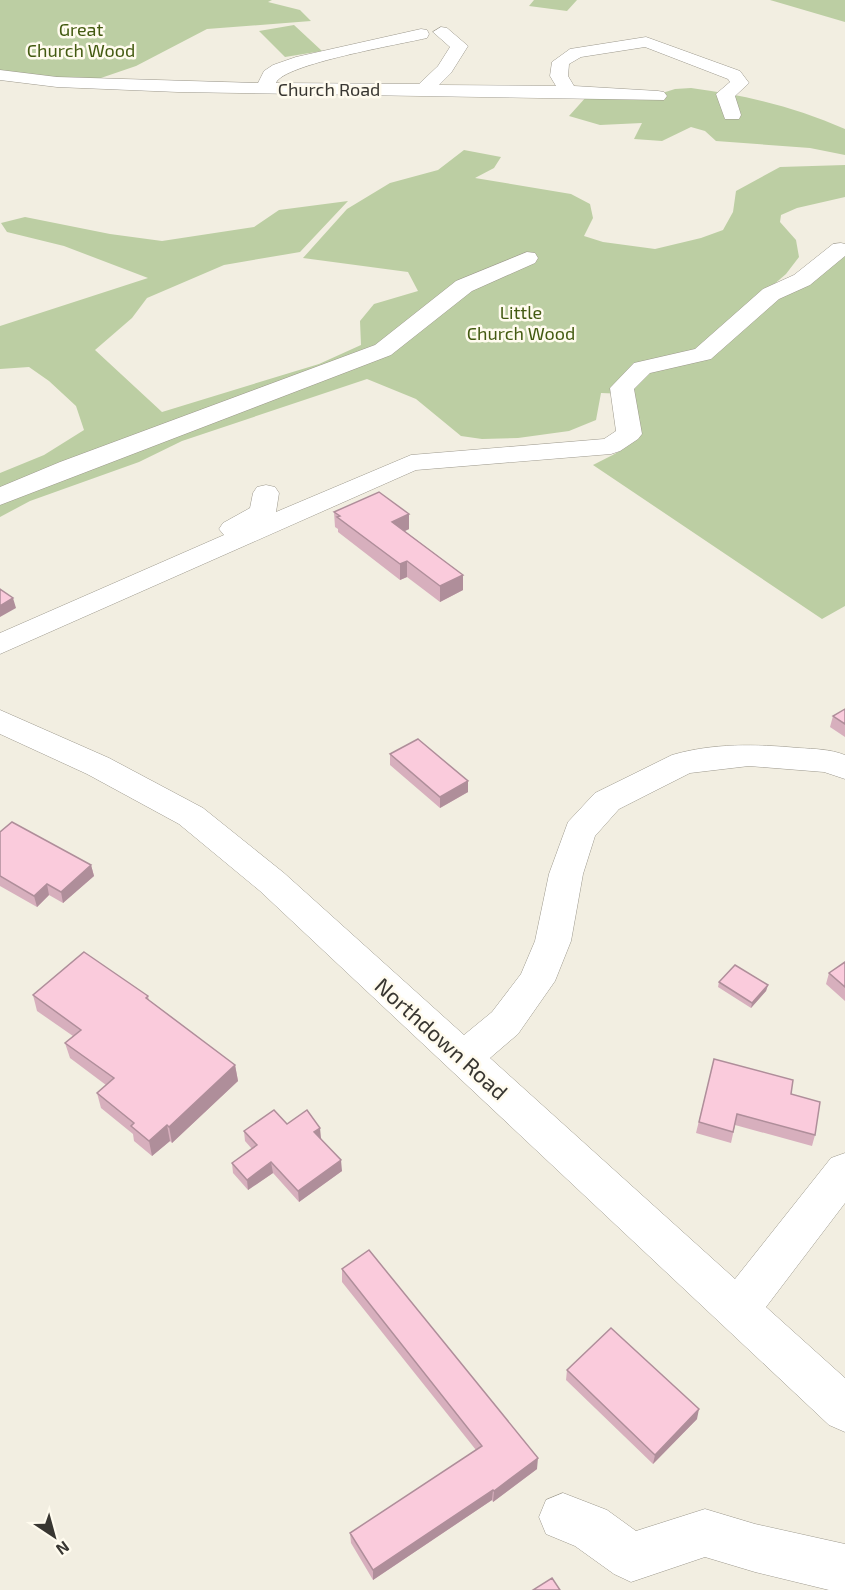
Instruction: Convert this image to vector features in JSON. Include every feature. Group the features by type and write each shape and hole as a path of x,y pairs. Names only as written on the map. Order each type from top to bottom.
{"street":[{"path":"423,90 445,69 459,46 441,32"},
{"path":"264,89 270,75 295,63 421,34"},
{"path":"569,92 559,76 561,62 576,53 646,42 734,75 740,83 725,94 732,115"},
{"name":"Church Road","path":"0,75 57,82 264,89 569,92 658,96"},
{"path":"0,644 411,463 611,446 629,434 622,388 642,368 703,354 771,294 802,280 841,249"},
{"path":"0,497 69,468 383,350 464,286 527,258"},
{"path":"0,629 240,526 262,512 266,493"},
{"name":"Northdown Road","path":"0,721 98,766 191,816 272,882 845,1409"},
{"path":"463,1058 505,1023 537,981 553,941 566,874 580,831 607,801 683,763 748,754 829,761 845,768"},
{"path":"737,1311 845,1171"},
{"path":"563,1517 590,1527 631,1557 705,1533 755,1548 845,1569"}],"green space":[{"name":"Great Church Wood","path":"0,0 272,0 268,2 300,10 311,21 207,29 136,66 95,80 47,77 0,71"},
{"path":"534,0 577,0 567,11 529,6"},
{"path":"770,0 845,0 845,22"},
{"path":"294,25 322,51 285,57 259,31"},
{"path":"691,88 770,103 845,129 845,155 810,148 716,141 705,131 691,127 662,141 634,139 642,123 600,125 569,116 587,96 640,100 675,89"},
{"name":"Little Church Wood","path":"464,150 501,157 494,168 475,178 571,194 590,204 593,218 584,236 603,242 655,249 723,230 733,212 736,191 780,167 845,165 845,197 797,208 781,215 780,222 796,240 799,257 786,274 772,286 845,256 845,606 822,619 593,465 625,448 641,434 626,394 601,393 596,420 569,431 518,438 482,439 461,436 416,399 367,379 182,441 139,462 30,501 0,517 0,473 44,455 84,430 76,406 49,381 29,367 0,369 0,326 148,278 64,246 7,232 1,223 25,217 110,234 162,241 254,227 279,210 348,201 300,252 224,265 147,298 132,318 95,350 162,412 319,364 361,345 360,321 374,304 418,291 408,272 303,258 347,209 390,183 438,170"}],"building":[{"path":"379,492 409,514 392,522 463,575 440,586 407,561 400,564 337,517 340,516 334,512"},
{"path":"0,589 13,598 0,606"},
{"path":"845,709 845,724 833,716"},
{"path":"418,739 468,781 440,797 390,754"},
{"path":"12,822 91,865 61,892 47,884 34,896 0,876 0,832"},
{"path":"84,952 148,996 146,998 235,1065 169,1127 167,1125 149,1141 131,1126 134,1123 97,1093 114,1078 65,1043 81,1030 33,995"},
{"path":"845,962 845,987 829,973"},
{"path":"735,965 768,985 752,1003 719,982"},
{"path":"714,1059 793,1080 791,1094 820,1102 815,1135 737,1114 733,1132 699,1122"},
{"path":"274,1110 287,1124 307,1110 320,1128 314,1132 341,1160 298,1191 271,1162 247,1180 232,1163 257,1145 244,1131"},
{"path":"369,1250 538,1458 494,1491 373,1570 350,1533 482,1446 342,1269"},
{"path":"611,1328 699,1409 655,1455 567,1370"},
{"path":"552,1578 560,1590 533,1590"}]}
